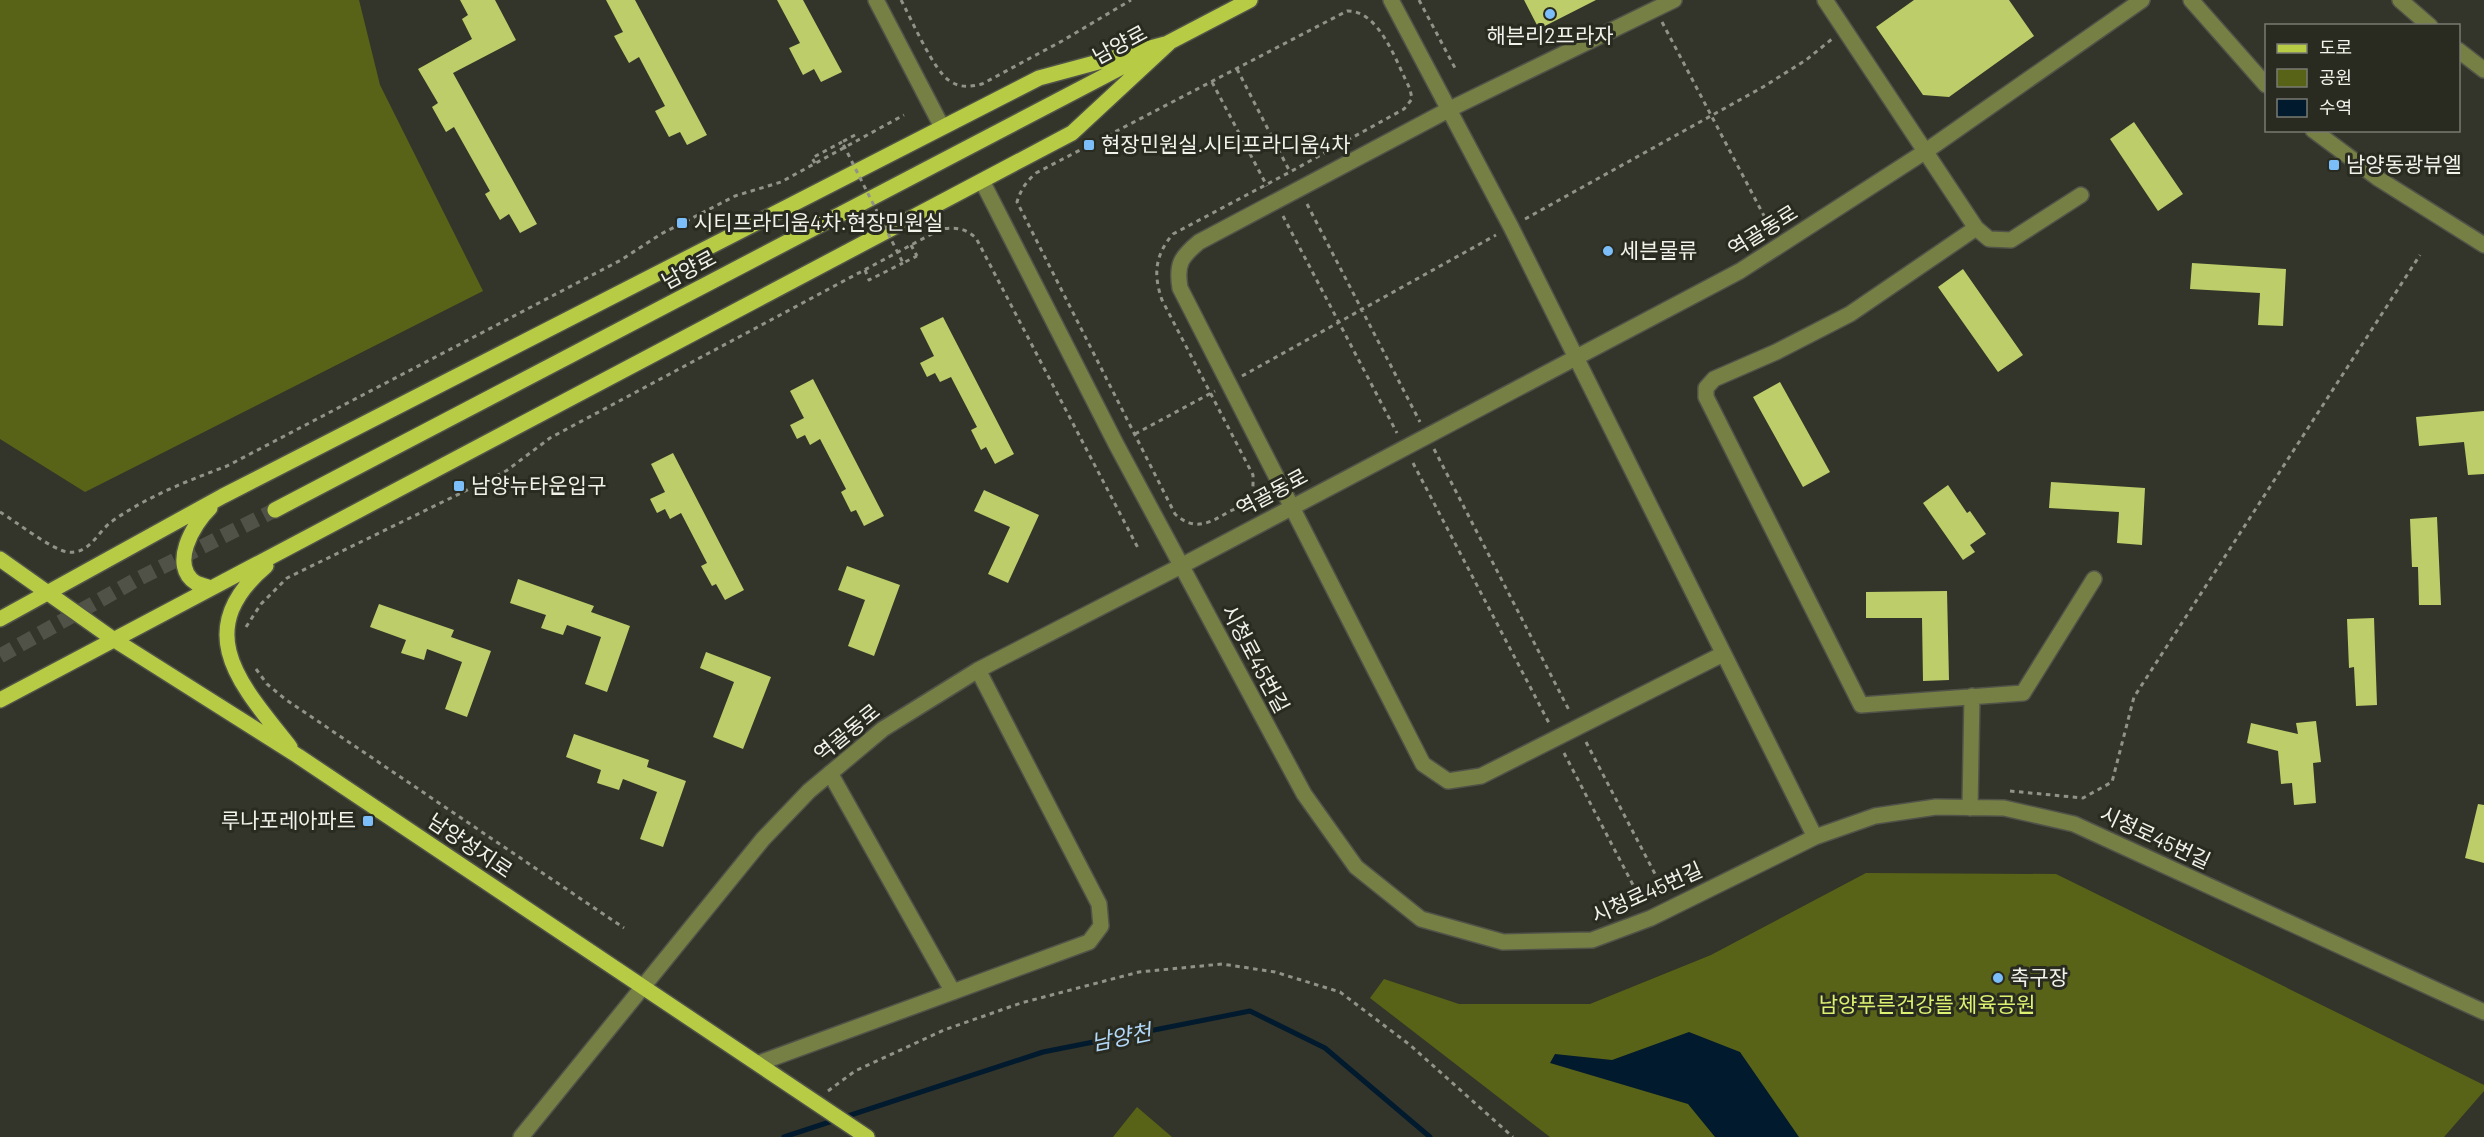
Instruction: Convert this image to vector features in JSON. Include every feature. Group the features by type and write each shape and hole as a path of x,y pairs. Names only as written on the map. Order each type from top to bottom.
{"main road":[{"name":"남양로","path":"275,510 1250,0"},
{"path":"0,619 223,496 1039,78 1169,43"},
{"path":"0,700 1072,133 1169,43"},
{"path":"210,588 196,583 188,575 185,564 185,545 199,518 223,496"},
{"path":"282,552 252,578 238,594 227,629 228,647 235,669 246,691 298,756"},
{"name":"남양성지로","path":"0,560 114,639 298,756 867,1137"}],"street":[{"path":"876,0 942,127"},
{"path":"1391,0 1450,109 1576,357 1815,837"},
{"path":"1674,0 1450,109 1198,242 1187,251 1177,269 1180,288 1423,764 1448,781 1481,776 1724,654"},
{"path":"1825,0 1846,28 1976,228 1989,239 2011,240 2081,195"},
{"name":"역골동로","path":"521,1137 763,839 830,773 883,729 978,670 1181,566 1740,271 1926,151 2142,0"},
{"path":"2191,0 2265,84"},
{"path":"2400,0 2428,24"},
{"path":"2460,51 2482,65"},
{"path":"2316,132 2379,178 2484,245"},
{"name":"시청로45번길","path":"982,181 1116,444 1304,794 1356,867 1421,919 1503,942 1592,940 1651,918 1815,837 1875,816 1936,807 2004,808 2074,824 2484,1012"},
{"path":"1976,228 1850,314 1776,352 1714,379 1706,388 1706,396 1861,705 2024,693 2094,579"},
{"path":"759,1064 1089,942 1101,926 1099,904 978,670"},
{"path":"1970,808 1972,696"},
{"path":"830,773 952,992"}],"path":[{"path":"901,0 935,63 948,80 960,86 972,87 982,84 1062,41 1131,0"},
{"path":"1419,0 1455,68"},
{"path":"1656,10 1779,246"},
{"path":"1135,434 1712,116 1806,60 1846,28"},
{"path":"1237,69 1672,908"},
{"path":"1212,82 1651,918"},
{"path":"0,512 55,548 69,552 84,548 96,540 109,524 177,485 227,466 621,260 661,234 735,196 781,182 904,115"},
{"path":"815,163 812,158 855,135 858,140"},
{"path":"842,142 903,262"},
{"path":"243,634 261,604 287,578 506,471 550,438 941,229 954,227 968,230 976,238 1138,548"},
{"path":"865,270 869,280 917,256 911,245"},
{"path":"2004,790 2083,798 2112,782 2134,697 2420,255"},
{"path":"252,664 267,684 285,699 624,928"},
{"path":"818,1104 855,1071 944,1030 1022,1003 1139,972 1221,964 1275,972 1340,992 1410,1045 1513,1137"}],"green space":[{"path":"0,0 359,0 380,85 483,291 85,492 0,439"},
{"name":"남양푸른건강뜰 체육공원","path":"1866,873 2056,874 2484,1085 2484,1091 2444,1137 1550,1137 1370,998 1384,979 1459,1004 1590,1004 1711,955"},
{"path":"1137,1107 1172,1137 1113,1137"}],"water":[{"path":"1689,1032 1740,1052 1799,1137 1715,1137 1688,1104 1550,1063 1555,1054 1612,1060"}],"building":[{"path":"460,0 495,0 516,40 453,73 537,224 520,233 509,214 500,220 485,194 490,191 454,127 446,132 432,107 438,103 418,69 472,39 462,19 468,15"},
{"path":"606,0 635,0 707,135 687,145 680,132 669,137 655,111 665,106 639,57 629,63 614,36 623,32"},
{"path":"777,0 803,0 842,72 821,82 814,69 803,75 789,48 800,43"},
{"name":"해븐리2프라자","path":"1524,0 1596,0 1539,29"},
{"path":"1914,0 2009,0 2034,36 1949,97 1923,95 1876,27"},
{"path":"2134,122 2183,194 2158,211 2110,139"},
{"path":"2192,263 2286,269 2283,326 2258,325 2260,293 2190,289"},
{"path":"1963,269 2023,355 1998,372 1938,287"},
{"path":"943,317 1014,454 995,464 986,447 981,450 971,430 977,427 951,377 940,382 935,373 927,377 920,363 934,356 920,328"},
{"path":"813,379 884,516 864,526 856,510 851,512 841,492 846,489 820,439 810,445 805,435 797,439 790,425 804,418 790,391"},
{"path":"1780,382 1830,472 1803,487 1753,397"},
{"path":"2484,411 2484,474 2468,475 2464,442 2419,446 2416,417"},
{"path":"673,453 744,590 725,600 716,584 712,586 701,566 707,563 681,513 670,519 665,509 657,513 650,499 665,492 651,464"},
{"path":"2051,482 2145,488 2142,545 2117,543 2119,512 2049,508"},
{"path":"1948,485 1967,513 1970,511 1986,534 1970,545 1975,552 1963,560 1923,503"},
{"path":"984,490 1039,515 1008,583 988,574 1010,527 974,511"},
{"path":"2437,517 2441,605 2419,605 2418,567 2412,567 2410,519"},
{"path":"847,566 900,585 874,656 848,646 865,600 838,590"},
{"path":"518,579 594,606 591,612 630,626 607,692 585,684 601,637 567,625 563,635 541,628 546,615 510,603"},
{"path":"1947,591 1949,680 1923,681 1922,618 1866,618 1866,592"},
{"path":"379,604 454,630 451,637 491,651 467,717 445,709 462,662 427,649 424,660 401,653 406,640 370,627"},
{"path":"2374,618 2377,705 2356,706 2354,667 2349,668 2347,619"},
{"path":"706,652 771,677 743,749 713,737 734,682 700,668"},
{"path":"2316,721 2321,762 2313,763 2316,803 2294,805 2292,783 2281,784 2278,751 2247,743 2251,723 2298,734 2296,723"},
{"path":"574,734 649,760 647,767 686,781 663,847 640,839 657,792 623,779 619,790 597,783 601,770 566,757"},
{"path":"2478,804 2484,805 2484,863 2465,858"}],"waterway":[{"name":"남양천","path":"784,1137 1043,1052 1250,1011 1325,1048 1430,1137"}],"tunnel":[{"path":"0,656 134,581 275,510"}],"place":[{"name":"해븐리2프라자","path":"1550,14"},
{"name":"현장민원실.시티프라디움4차","path":"1089,145"},
{"name":"남양동광뷰엘","path":"2334,165"},
{"name":"시티프라디움4차.현장민원실","path":"682,223"},
{"name":"세븐물류","path":"1608,251"},
{"name":"남양뉴타운입구","path":"459,486"},
{"name":"루나포레아파트","path":"368,821"},
{"name":"축구장","path":"1998,978"}]}
